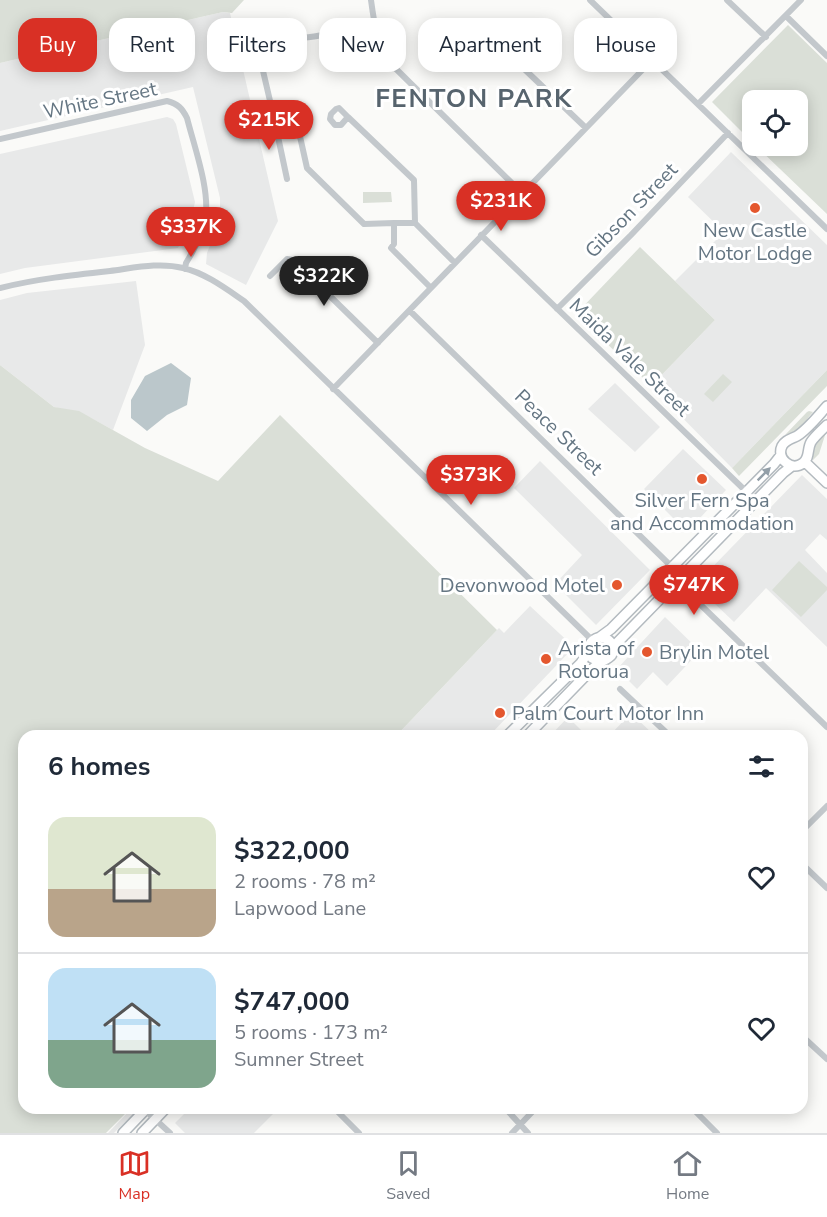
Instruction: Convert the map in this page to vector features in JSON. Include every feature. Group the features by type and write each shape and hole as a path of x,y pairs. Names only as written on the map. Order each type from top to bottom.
{"main road":[{"path":"513,730 574,670 588,652 589,646 611,629 774,464 781,455 786,441 800,434 827,406"},
{"path":"613,647 783,473 792,466 805,462 810,444 827,425"},
{"path":"792,438 798,438 804,442 809,451"},
{"path":"781,455 784,461 792,466"},
{"path":"805,462 827,483"},
{"path":"533,730 600,662 609,659 612,655 613,647 609,640 596,639"},
{"path":"588,652 592,658 600,662"},
{"path":"123,1133 141,1114"},
{"path":"142,1133 161,1114"}],"street":[{"path":"371,0 373,18"},
{"path":"591,0 609,18"},
{"path":"727,0 766,37"},
{"path":"698,104 801,0"},
{"path":"786,16 827,56"},
{"path":"263,72 287,179"},
{"path":"399,72 522,193"},
{"path":"527,72 586,128"},
{"path":"333,389 640,72"},
{"path":"665,72 827,230"},
{"name":"White Street","path":"0,139 167,101 176,104 183,109 187,118 207,204 206,219 185,268"},
{"path":"274,118 295,114 307,168 364,224 415,223"},
{"path":"348,117 414,180 415,223 455,263"},
{"name":"Gibson Street","path":"557,309 728,133"},
{"path":"394,223 394,244 391,248 431,288"},
{"name":"Maida Vale Street","path":"481,236 756,501"},
{"path":"270,276 287,259 293,260 378,343"},
{"path":"0,288 55,277 169,265 185,268 228,290 243,301 596,639"},
{"name":"Peace Street","path":"410,310 672,567 677,582"},
{"path":"677,582 827,728"},
{"path":"620,689 664,730"},
{"path":"808,825 827,806"},
{"path":"808,870 827,888"},
{"path":"808,1042 827,1059"},
{"path":"151,1114 170,1133"},
{"path":"340,1114 359,1133"},
{"path":"511,1114 528,1133"},
{"path":"512,1133 531,1114"},
{"path":"698,1114 717,1133"}],"shaded area":[{"path":"0,0 244,0 232,13 223,12 195,18 109,18 109,38 97,41 97,18 18,18 18,59 0,63"},
{"path":"223,12 230,13 231,18 207,18 207,72 244,72 278,221 246,285 206,264 207,253 220,220 220,198 193,87 0,131 0,63 18,59 18,72 97,72 97,41 109,38 109,72 195,72 195,18"},
{"path":"788,25 827,63 827,214 766,156 808,156 808,90 742,90 742,132 712,102"},
{"path":"167,117 173,119 176,124 195,202 191,219 178,248 25,268 0,274 0,154"},
{"path":"731,152 827,245 827,370 732,468 651,386 715,320 675,281 724,232 688,197"},
{"path":"363,192 391,192 392,202 363,203"},
{"path":"640,247 715,320 651,386 576,314"},
{"path":"136,281 145,345 113,430 91,418 54,407 0,365 0,300 27,293"},
{"path":"171,363 191,378 187,405 167,415 147,431 131,418 131,400 145,376"},
{"path":"0,365 54,407 79,411 145,448 218,481 280,415 497,630 402,730 18,730 18,1114 125,1114 106,1133 0,1133"},
{"path":"827,370 827,386 739,476 732,468"},
{"path":"723,374 732,382 713,402 704,394"},
{"path":"615,383 660,427 635,452 588,409"},
{"path":"807,412 813,412 799,430 785,435"},
{"path":"827,429 819,454 813,460 812,451"},
{"path":"683,449 726,490 687,532 644,489"},
{"path":"540,461 650,570 596,625 555,584 582,555 514,488"},
{"path":"802,475 827,499 827,540 820,534 805,550 827,573 827,647 766,588 734,622 695,585"},
{"path":"799,561 827,587 827,590 801,617 772,590"},
{"path":"530,606 574,647 495,730 402,730 499,628 504,633"},
{"path":"665,617 700,651 667,686 653,672 637,689 617,669"},
{"path":"631,713 649,730 615,730"},
{"path":"568,717 581,730 556,730"},
{"path":"126,1114 133,1114 114,1133 108,1133"},
{"path":"184,1114 273,1114 254,1133 185,1133 175,1123"}],"place":[{"name":"New Castle Motor Lodge","path":"755,208"},
{"name":"Silver Fern Spa and Accommodation","path":"702,479"},
{"name":"Devonwood Motel","path":"617,585"},
{"name":"Brylin Motel","path":"647,652"},
{"name":"Arista of Rotorua","path":"546,659"},
{"name":"Palm Court Motor Inn","path":"500,713"}],"district":[{"name":"FENTON PARK","path":"474,98"}]}
